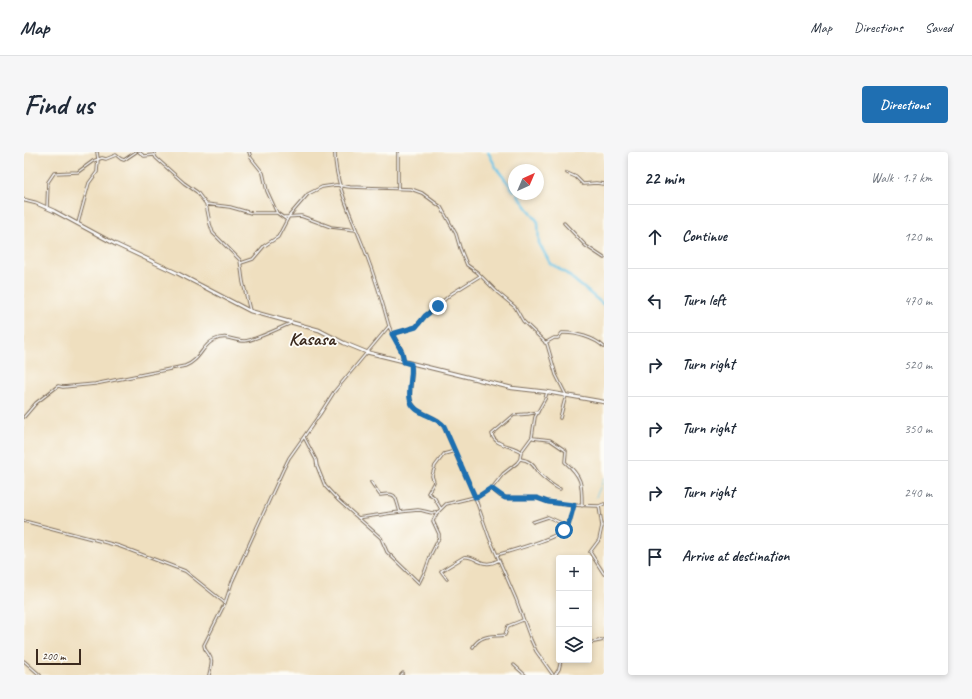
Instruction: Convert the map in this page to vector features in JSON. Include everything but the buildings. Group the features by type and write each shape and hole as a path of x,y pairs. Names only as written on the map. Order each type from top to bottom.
{"street":[{"path":"78,223 89,183 97,172 97,152"},
{"path":"47,207 48,182 53,174 59,172 78,172 93,161 102,158 106,160 116,155 121,159 126,160 138,152 144,156 155,153 154,156 184,183 197,192 206,204 213,233 239,257 250,311"},
{"path":"249,152 251,158 263,173 267,191 277,213"},
{"path":"335,152 341,186 378,288 389,326 402,352 404,362"},
{"path":"398,152 398,189"},
{"path":"567,173 576,177 584,184 604,184"},
{"path":"241,263 253,259 261,249 278,237 289,216 310,192 328,185 411,189 419,191 440,205 456,234 466,264 477,272 500,295 515,307 523,320 548,346 556,375 566,395 560,418"},
{"path":"24,200 47,207 115,244 177,273 250,311 319,330 366,352 512,388 547,392 604,402"},
{"path":"206,204 230,207 251,213 277,213 287,220"},
{"path":"284,217 301,216 331,227 356,230"},
{"path":"564,223 586,246 604,258"},
{"path":"392,334 416,327 425,316 451,294 480,276"},
{"path":"24,417 36,403 58,386 63,387 95,384 177,369 194,362 213,340 227,337 245,341 293,323"},
{"path":"209,675 212,660 204,645 225,603 232,582 283,470 296,447 331,396 389,326"},
{"path":"545,342 558,338 563,333 573,333 598,342 604,346"},
{"path":"548,346 550,341"},
{"path":"411,364 411,402 417,410 438,420 442,424 475,497 496,555 516,599 534,646 554,675 559,669 560,663"},
{"path":"304,437 316,460 325,486 381,538 387,552 419,583 439,538 439,534 433,521 437,513 448,503 479,496 491,488 503,474 516,464 520,459 521,452 532,438 538,412 547,392"},
{"path":"521,452 496,441 492,434 514,415 538,412"},
{"path":"532,438 550,440 566,452 565,462 574,470 581,482 582,506"},
{"path":"441,509 434,497 428,493 434,482 432,476 434,468 444,454 455,451"},
{"path":"520,459 530,462 554,487 560,489"},
{"path":"371,482 380,495 391,493 394,495 400,512"},
{"path":"491,488 505,498 537,498 548,502 582,506 599,506 604,504"},
{"path":"496,555 544,540 564,530 568,526 574,505"},
{"path":"599,506 602,526 599,540 590,552 604,574"},
{"path":"358,518 419,510 437,513"},
{"path":"533,522 548,517 568,526"},
{"path":"24,522 119,546 185,572 225,603"},
{"path":"447,579 442,570 464,557 467,556 477,562 485,563 492,563 499,560"},
{"path":"473,647 478,640 486,637 505,635 508,626 523,620"},
{"path":"592,642 604,640"},
{"path":"24,661 40,675"},
{"path":"514,665 525,675"}],"waterway":[{"path":"488,152 497,169 508,183"},
{"path":"522,200 538,222 539,243 550,263 567,274 604,305"},
{"path":"596,497 604,478"}],"district":[{"name":"Kasasa","path":"312,339"}],"route":[{"path":"438,306 428,313 416,327 392,334 402,352 404,362 411,364 412,373 410,399 413,406 417,410 438,420 444,426 475,497 491,488 500,496 505,498 537,498 562,505 574,505 568,526 564,530"}]}
